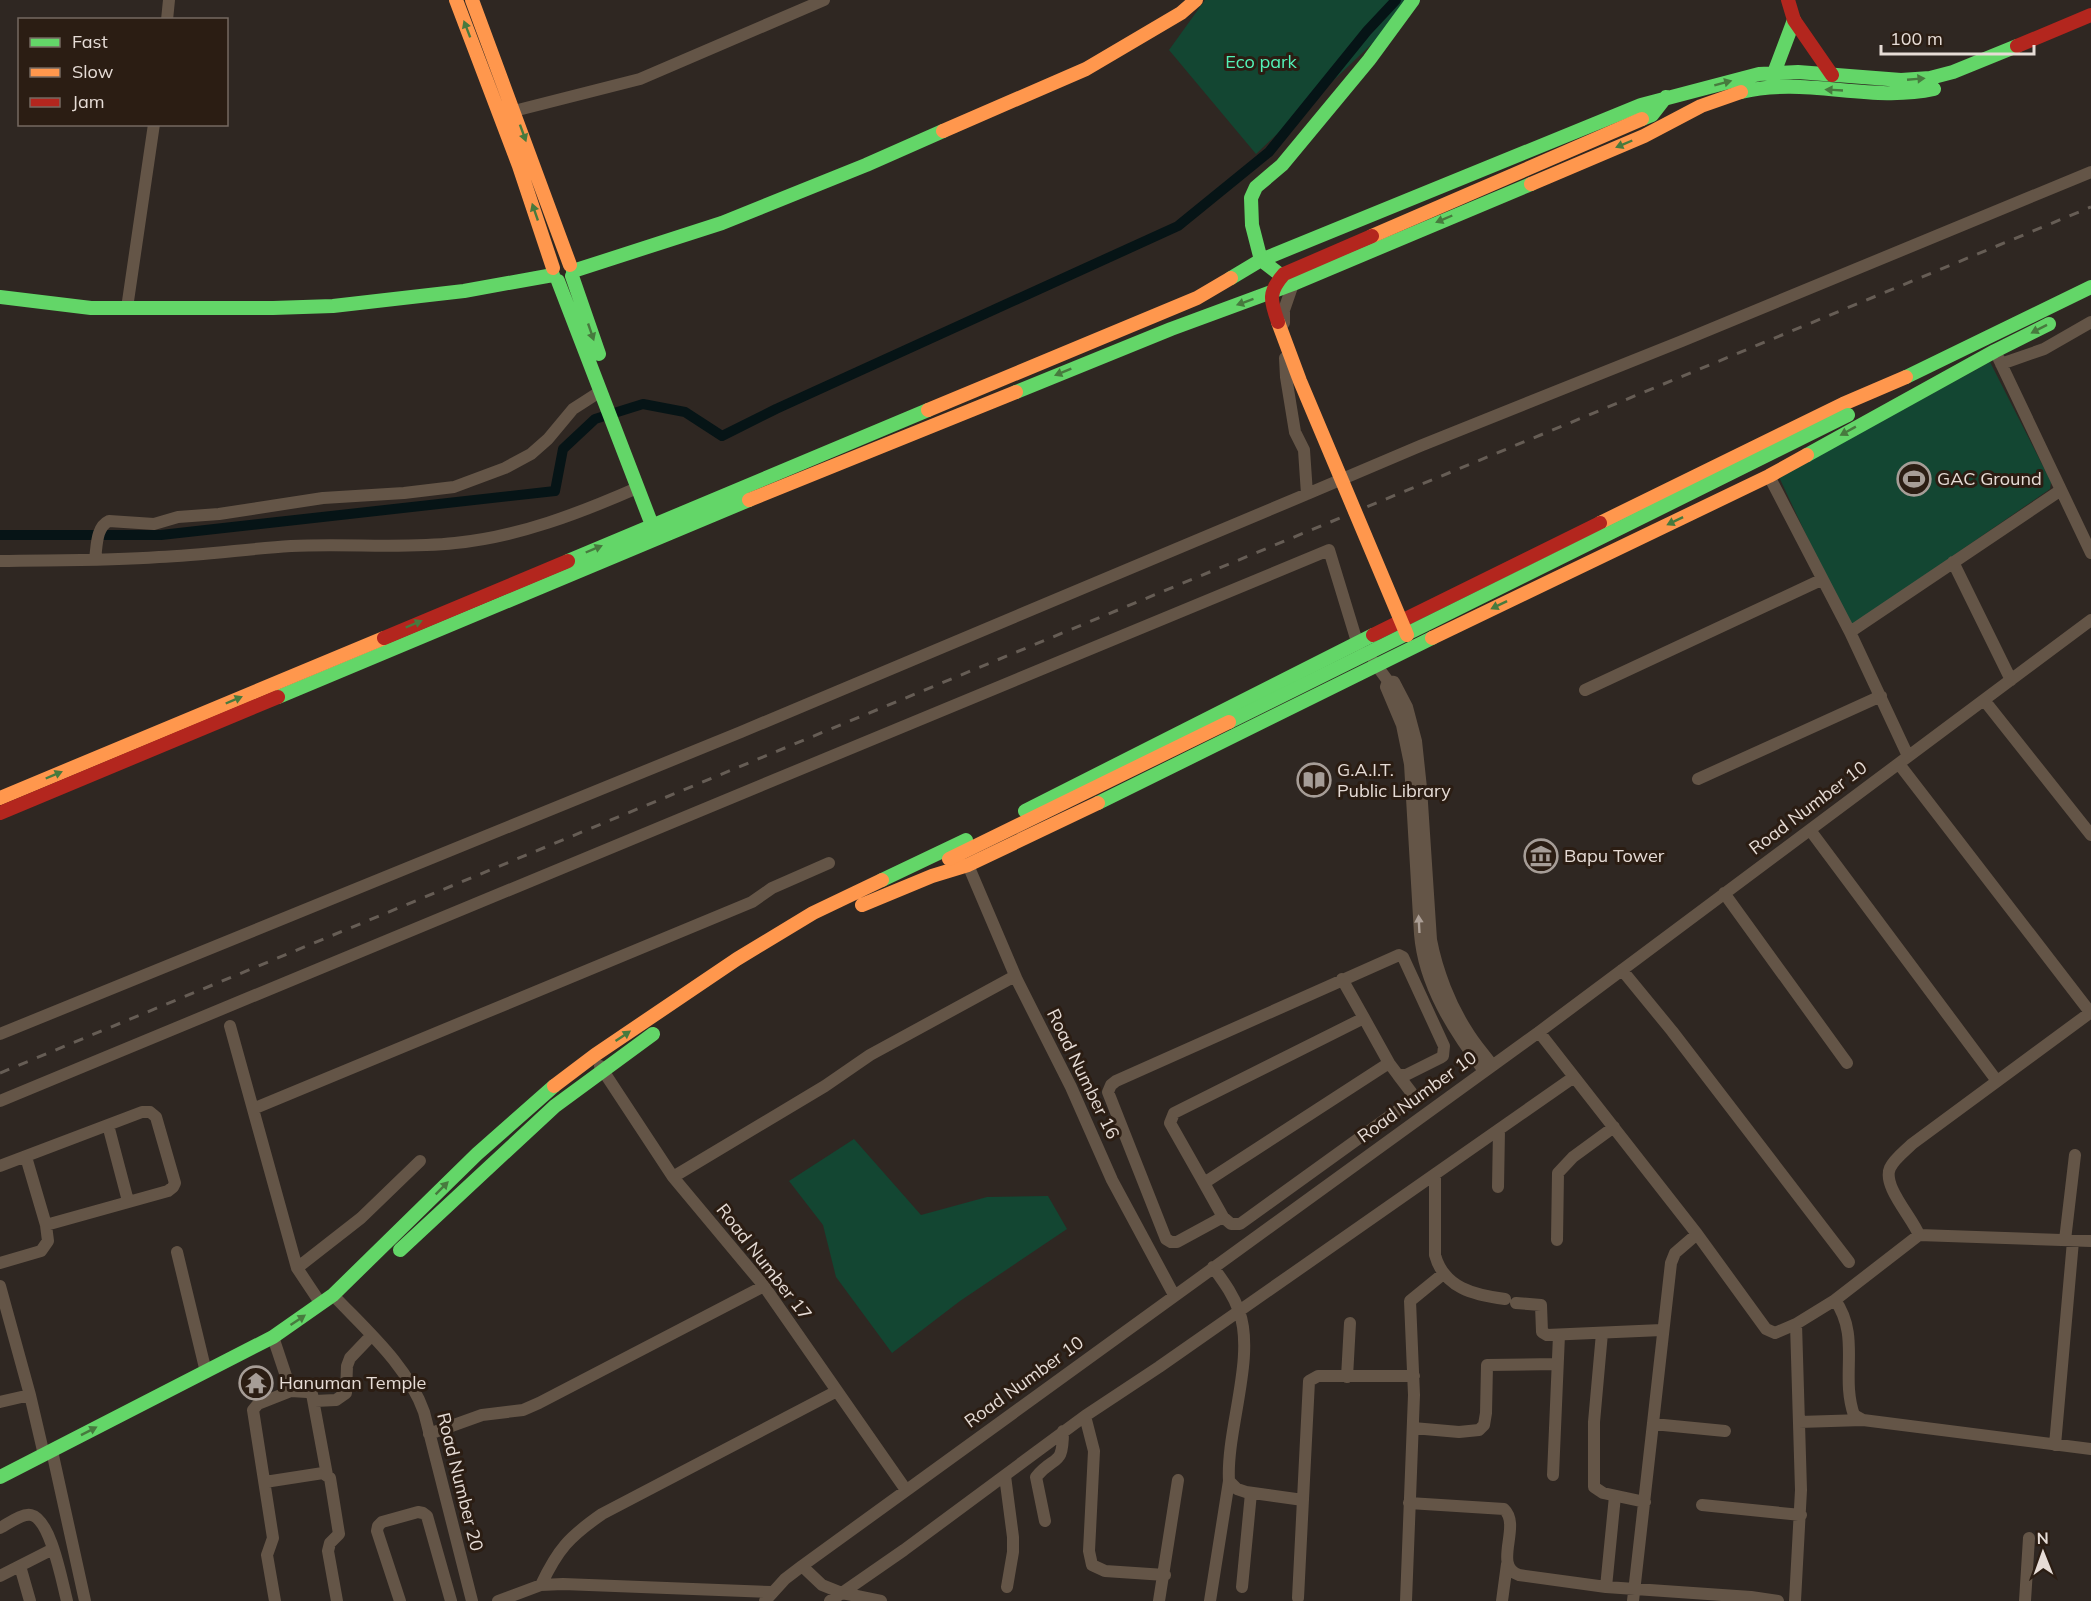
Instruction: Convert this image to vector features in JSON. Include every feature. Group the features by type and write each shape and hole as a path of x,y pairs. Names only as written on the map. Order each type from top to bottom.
{"main road":[{"path":"456,0 519,166 555,275 660,529"},
{"path":"472,0 572,271 606,394"},
{"path":"572,271 722,222 866,165 1086,69 1181,13 1196,0"},
{"path":"1293,284 1261,260 1252,225 1251,198 1256,188 1282,165 1370,60 1413,0"},
{"path":"1788,0 1794,20 1832,75"},
{"path":"0,813 1197,298 1261,260 1630,109 1666,97 1759,74 1798,72 1901,80 1930,78 1953,72 2091,15"},
{"path":"1774,73 1794,20"},
{"path":"0,798 660,529 1160,333 1293,284 1644,136 1676,117 1721,98 1762,88 1907,93 1934,89 1958,82 2091,28"},
{"path":"1407,635 1277,321 1271,298 1274,285 1284,274 1647,117 1666,97"},
{"path":"1647,117 1676,117"},
{"path":"0,297 91,308 333,306 464,291 555,275"},
{"path":"5,1482 206,1372 275,1342 321,1304 337,1300 477,1154 549,1090 595,1055 737,959 813,913 1009,819 1356,643 1843,404 1874,392 2091,287"},
{"path":"716,990 754,963 827,920 932,876 968,865 1218,745 1376,665 1768,476 1884,411 1998,358 2059,319"},
{"path":"932,876 945,861 1042,816 1852,413 1874,392"},
{"path":"1852,413 1884,411"},
{"path":"618,423 638,488 660,529"},
{"path":"1442,601 1454,627"},
{"path":"924,860 945,861"},
{"path":"392,1257 555,1106 669,1023"},
{"path":"50,1456 275,1342 367,1281"}],"street":[{"path":"167,18 169,0"},
{"path":"514,111 640,79 824,0"},
{"path":"127,308 154,126"},
{"path":"0,1034 741,732 1420,446 2091,172"},
{"path":"559,262 563,262 572,271 566,282 555,275 559,262"},
{"path":"1293,284 1284,310 1286,377 1295,432 1304,450 1307,494"},
{"path":"2091,322 2039,351 1998,358 2091,553"},
{"path":"94,559 104,523 111,520 154,524 178,518 323,498 454,487 494,473 531,454 548,439 573,409 606,394"},
{"path":"1768,476 1881,696 1903,760 2091,1012 1912,1144 1890,1167 1888,1177 1892,1191 1919,1235"},
{"path":"0,561 163,557 316,545 454,543 519,531 596,506 638,488"},
{"path":"1850,632 2061,490"},
{"path":"0,1101 1329,550 1356,643 1388,681 1394,682 1413,723 1431,940 1440,974 1462,1034 1488,1068"},
{"path":"1953,562 2011,680"},
{"path":"1585,690 1821,580"},
{"name":"Road Number 10","path":"768,1597 802,1566 1539,1032 2091,620"},
{"path":"1698,779 1881,696"},
{"path":"1984,700 2091,835"},
{"path":"1810,830 1997,1081"},
{"path":"253,1109 752,902 772,888 829,863"},
{"name":"Road Number 16","path":"968,865 1015,976 1071,1088 1112,1180 1174,1295"},
{"path":"1724,893 1847,1063"},
{"path":"1223,1217 1176,1242 1166,1239 1108,1092 1111,1085 1395,955 1403,957 1444,1046 1443,1056 1440,1058 1406,1075 1398,1075"},
{"path":"1622,970 1672,1031 1849,1262"},
{"path":"673,1177 825,1086 870,1054 1015,976"},
{"path":"1342,979 1364,1017 1389,1063 1412,1092 1412,1100 1240,1224 1231,1224 1223,1217 1170,1123 1174,1113 1364,1017"},
{"path":"230,1026 297,1268 321,1304"},
{"path":"1539,1032 1697,1234 1770,1332 1780,1332 1796,1324 1835,1299 1919,1235 2091,1241"},
{"path":"1444,1046 1462,1034"},
{"name":"Road Number 17","path":"595,1055 602,1070 673,1177 764,1286 906,1490"},
{"path":"1204,1183 1389,1063"},
{"path":"830,1601 904,1550 1063,1431 1574,1077"},
{"path":"0,1166 142,1112 150,1112 156,1117 175,1183 173,1187 168,1191 45,1225"},
{"path":"108,1125 128,1201"},
{"path":"1557,1240 1558,1173 1573,1157 1614,1127"},
{"path":"1498,1187 1499,1130"},
{"path":"2055,1445 2075,1155"},
{"path":"0,1263 41,1251 48,1241 26,1157"},
{"path":"297,1268 361,1218 420,1161"},
{"path":"1435,1174 1435,1255 1443,1274 1462,1290 1510,1301 1541,1305 1543,1334 1662,1330"},
{"path":"1634,1595 1671,1263 1675,1252 1697,1234"},
{"path":"177,1252 206,1372"},
{"path":"1210,1601 1229,1481 1244,1343 1239,1310 1214,1267"},
{"path":"1406,1601 1414,1376 1410,1301 1443,1274"},
{"path":"0,1286 30,1395 50,1456 85,1601"},
{"path":"429,1434 482,1414 523,1410 539,1403 764,1286"},
{"path":"1835,1299 1844,1312 1850,1341 1849,1393 1851,1405 1854,1415 1863,1420"},
{"name":"Road Number 20","path":"337,1300 409,1379 424,1412 472,1601"},
{"path":"1347,1377 1350,1323"},
{"path":"1795,1601 1801,1515 1796,1324"},
{"path":"1602,1333 1594,1422 1593,1483 1596,1490 1645,1502"},
{"path":"1553,1475 1559,1335"},
{"path":"315,1401 336,1400 346,1393 347,1366 350,1358 371,1336"},
{"path":"275,1342 291,1391"},
{"path":"1413,1428 1459,1432 1479,1430 1484,1425 1486,1413 1487,1365 1557,1364"},
{"path":"1298,1598 1309,1381 1318,1376 1414,1376"},
{"path":"275,1601 267,1555 273,1538 253,1410 258,1404 291,1391 312,1394 315,1401 339,1534 330,1543 328,1551 337,1601"},
{"path":"541,1585 554,1558 564,1544 602,1514 837,1391"},
{"path":"0,1402 30,1395"},
{"path":"1085,1416 1094,1451 1089,1551 1092,1565 1105,1571 1165,1575"},
{"path":"1799,1422 1863,1420 2091,1449"},
{"path":"1653,1424 1725,1431"},
{"path":"1045,1521 1036,1477 1061,1456 1063,1431"},
{"path":"265,1482 323,1473 327,1475"},
{"path":"1005,1476 1013,1537 1007,1587"},
{"path":"1159,1601 1165,1575 1178,1480"},
{"path":"1229,1481 1237,1490 1303,1500"},
{"path":"1242,1587 1251,1493"},
{"path":"1606,1587 1615,1496"},
{"path":"1409,1503 1504,1509 1510,1518 1502,1601"},
{"path":"1702,1504 1801,1515"},
{"path":"400,1601 377,1531 378,1526 382,1522 418,1512 427,1516 451,1601"},
{"path":"0,1528 23,1516 30,1515 39,1519 53,1549 67,1601"},
{"path":"2025,1601 2029,1538"},
{"path":"0,1576 53,1549"},
{"path":"1507,1564 1513,1573 1519,1575 1606,1587 1634,1595 1750,1597 1778,1601"},
{"path":"20,1566 30,1601"},
{"path":"802,1566 822,1585 842,1593 881,1601"},
{"path":"498,1601 541,1585 610,1585 768,1597"}],"green space":[{"name":"Eco park","path":"1205,0 1418,0 1256,154 1169,50"},
{"name":"GAC Ground","path":"1990,362 2051,482 2050,489 1854,624 1846,620 1779,477"},
{"path":"854,1139 921,1215 987,1197 1048,1196 1067,1229 960,1301 892,1353 836,1277 823,1225 789,1181"}],"waterway":[{"path":"0,535 161,535 555,491 563,449 595,419 643,404 685,412 722,436 776,409 1178,226 1269,152 1367,31 1396,0"}],"railway":[{"path":"0,1073 2091,207"}],"traffic: fast":[{"path":"1291,283 1261,260 1252,225 1251,198 1256,187 1282,165 1369,60 1413,0"},
{"path":"1774,73 1794,20"},
{"path":"1231,278 1261,260 1641,105 1759,74 1798,72 1901,80 1930,78 1953,72 2017,46"},
{"path":"1741,92 1789,87 1886,93 1934,89"},
{"path":"1642,119 1652,115 1666,97"},
{"path":"573,271 722,223 943,131"},
{"path":"1016,392 1171,329 1293,284 1531,184"},
{"path":"0,297 91,308 333,306 464,291 553,275"},
{"path":"572,276 599,354"},
{"path":"558,281 657,538"},
{"path":"1906,377 2091,287"},
{"path":"1807,455 1995,351 2049,324"},
{"path":"568,561 928,410"},
{"path":"1229,722 1848,415"},
{"path":"278,697 749,500"},
{"path":"1025,811 1373,635"},
{"path":"1098,803 1432,638"},
{"path":"882,880 966,840"},
{"path":"400,1250 555,1106 653,1034"},
{"path":"0,1477 273,1337 333,1295 477,1154 554,1086"}],"traffic: slow":[{"path":"456,0 519,166 553,268"},
{"path":"472,0 570,265"},
{"path":"943,131 1086,69 1181,13 1196,0"},
{"path":"1531,184 1644,136 1701,106 1741,92"},
{"path":"1372,236 1642,119"},
{"path":"928,410 1197,298 1231,278"},
{"path":"1278,322 1300,381 1407,635"},
{"path":"1600,523 1843,404 1906,377"},
{"path":"749,500 1016,392"},
{"path":"1432,638 1769,476 1807,455"},
{"path":"0,798 384,638"},
{"path":"949,859 1229,722"},
{"path":"862,905 932,876 968,865 1098,803"},
{"path":"554,1086 595,1055 737,959 813,913 882,880"}],"traffic: jam":[{"path":"1788,0 1794,20 1832,75"},
{"path":"2017,46 2091,15"},
{"path":"1278,322 1272,296 1275,286 1284,274 1372,236"},
{"path":"1373,635 1600,523"},
{"path":"384,638 568,561"},
{"path":"0,813 278,697"}],"place":[{"name":"GAC Ground","path":"1914,479"},
{"name":"G.A.I.T. Public Library","path":"1314,780"},
{"name":"Bapu Tower","path":"1541,856"},
{"name":"Hanuman Temple","path":"256,1383"}]}
